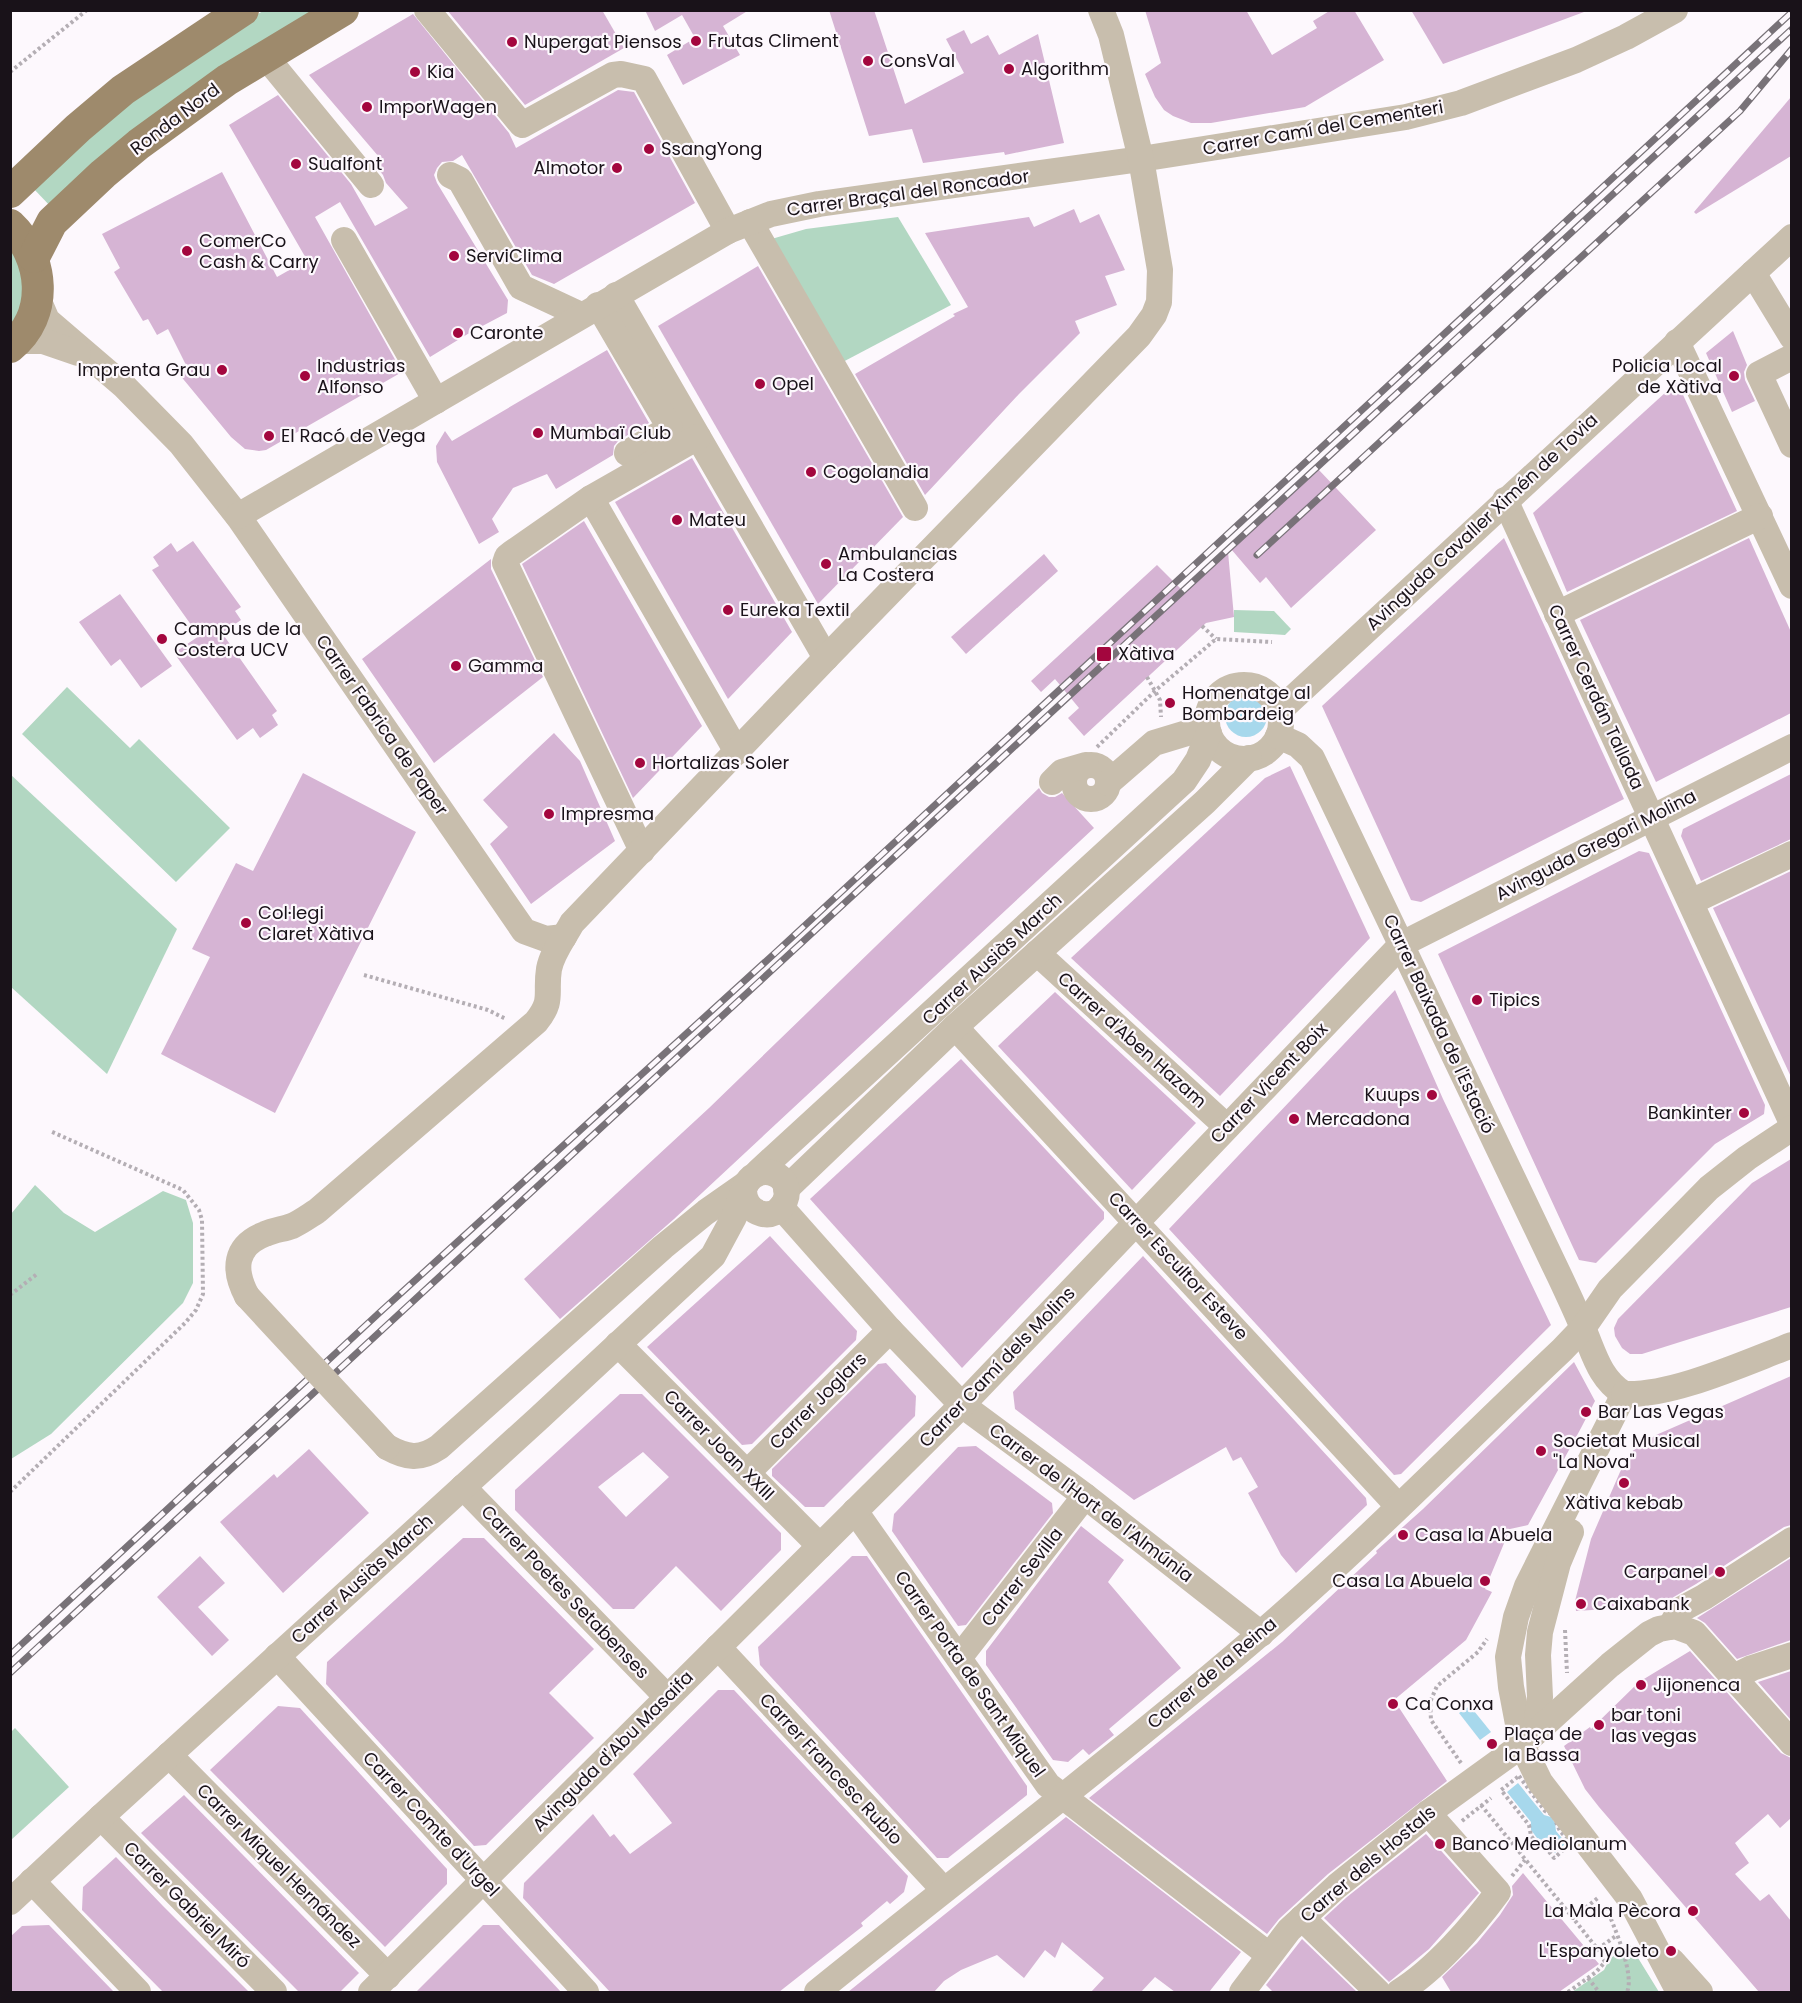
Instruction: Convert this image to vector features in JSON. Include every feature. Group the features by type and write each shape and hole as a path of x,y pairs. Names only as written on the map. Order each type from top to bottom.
{"main road":[{"path":"10,192 78,128 123,90 243,10"},
{"name":"Ronda Nord","path":"34,258 52,222 103,174 191,105 227,80 344,10"},
{"path":"10,225 22,236 34,258 38,278 38,298 31,321 14,344"}],"street":[{"path":"427,10 522,125 613,75 621,74 644,79 739,226 915,508"},
{"path":"524,1030 536,1022 549,1000 549,969 572,923 1138,336 1154,315 1161,289 1160,270 1141,159 1111,35 1101,10"},
{"name":"Carrer Camí del Cementeri","path":"1141,159 1395,119 1461,103 1576,60 1626,38 1675,10"},
{"path":"266,57 371,185"},
{"name":"Carrer Braçal del Roncador","path":"238,516 739,226 796,207 1141,159"},
{"path":"450,175 460,180 521,287 599,305 698,437 826,658"},
{"name":"Avinguda Cavaller Ximén de Tovia","path":"1278,723 1505,500 1791,237"},
{"path":"344,240 436,401"},
{"path":"1753,273 1791,337"},
{"name":"Carrer Fabrica de Paper","path":"38,298 47,320 124,386 159,420 238,516 524,931 546,939 564,937"},
{"path":"599,305 670,428 627,453"},
{"name":"Carrer Fabrica de Paper","path":"14,344 43,341 90,357"},
{"path":"1677,342 1791,586"},
{"path":"1791,357 1759,374 1791,445"},
{"path":"642,851 506,563 507,557 512,553 591,498 698,437"},
{"path":"591,498 736,752"},
{"name":"Carrer Cerdán Tallada","path":"1505,500 1691,902 1791,1125"},
{"path":"1557,614 1760,516"},
{"path":"1240,685 1253,686 1265,691 1273,699 1278,723 1271,746 1261,754 1249,758 1236,758 1224,753 1214,744 1208,726 1210,708 1217,696 1228,688 1240,685"},
{"name":"Carrer Baixada de l'Estació","path":"1278,723 1312,759 1560,1277 1598,1366 1613,1388 1624,1394"},
{"path":"1086,781 1154,743 1208,726"},
{"name":"Carrer Ausiàs March","path":"524,1030 317,1211 304,1220 265,1234 250,1243 239,1259 238,1276 247,1296 387,1448 407,1456 418,1457 439,1447 663,1247 706,1212 749,1182 1184,782 1198,760 1208,726"},
{"name":"Avinguda Gregori Molina","path":"1401,944 1791,747"},
{"name":"Carrer Ausiàs March","path":"712,1256 726,1250 778,1203 956,1028 1037,952 1205,802 1249,758"},
{"path":"1691,902 1791,854"},
{"name":"Carrer Vicent Boix","path":"1136,1221 1401,944"},
{"name":"Carrer d'Aben Hazam","path":"1037,952 1227,1127"},
{"name":"Carrer Escultor Esteve","path":"956,1028 1398,1506"},
{"name":"Carrer de la Reina","path":"817,1992 1064,1796 1261,1634 1583,1328 1611,1288 1722,1177 1791,1125"},
{"path":"766,1171 779,1176 778,1203 755,1212 746,1203 749,1182 766,1171"},
{"name":"Carrer Ausiàs March","path":"10,1902 712,1256 749,1182"},
{"name":"Carrer de l'Hort de l'Almúnia","path":"778,1203 890,1329 962,1405 1085,1496 1261,1634"},
{"name":"Carrer Camí dels Molins","path":"855,1511 962,1405 1136,1221"},
{"path":"1560,1277 1570,1286 1587,1290 1611,1288"},
{"name":"Carrer Joglars","path":"747,1473 890,1329"},
{"name":"Carrer Joan XXIII","path":"618,1344 820,1546"},
{"path":"1679,1992 1630,1899 1540,1782 1508,1669 1509,1643 1527,1586 1624,1394 1667,1389 1729,1369 1791,1345"},
{"path":"1528,1739 1540,1696 1538,1655 1540,1632 1558,1563 1576,1521 1584,1475"},
{"name":"Carrer Poetes Setabenses","path":"463,1487 667,1697"},
{"name":"Carrer Sevilla","path":"959,1658 1085,1496"},
{"name":"Avinguda d'Abu Masaifa","path":"380,1984 855,1511"},
{"name":"Carrer Porta de Sant Miquel","path":"855,1511 1047,1785 1269,1955"},
{"path":"1670,1627 1680,1610 1704,1597 1791,1540"},
{"path":"1528,1739 1649,1634 1659,1629 1680,1627 1694,1633 1791,1743"},
{"name":"Carrer Francesc Rubio","path":"718,1647 944,1890"},
{"path":"1734,1677 1752,1668 1791,1655"},
{"name":"Carrer Comte d'Urgel","path":"277,1656 586,1992"},
{"name":"Carrer dels Hostals","path":"1242,1992 1269,1955 1302,1918 1337,1886 1453,1794 1528,1739"},
{"name":"Carrer Miquel Hernández","path":"170,1755 380,1984"},
{"path":"1417,1988 1498,1892 1428,1814"},
{"name":"Carrer Gabriel Miró","path":"101,1817 274,1992"},
{"path":"32,1881 138,1992"},
{"path":"1302,1918 1378,1992"},
{"path":"1647,1933 1700,1992"}],"path":[{"path":"10,72 87,10"},
{"path":"1203,626 1216,639 1272,642"},
{"path":"1086,781 1156,690 1216,639"},
{"path":"1148,677 1160,700 1162,727"},
{"path":"364,975 488,1010 524,1030"},
{"path":"10,1492 185,1323 196,1310 203,1294 202,1220 199,1210 183,1190 50,1131"},
{"path":"10,1295 37,1274"},
{"path":"1565,1621 1567,1675 1572,1700"},
{"path":"1463,1767 1431,1720 1430,1702 1437,1686 1479,1652 1490,1636"},
{"path":"1446,1834 1501,1790"},
{"path":"1481,1805 1598,1949 1605,1962 1604,1966 1568,1992"},
{"path":"1564,1850 1571,1858"},
{"path":"1595,1890 1607,1909 1617,1935 1630,1980 1627,1992"},
{"path":"1573,1918 1599,1897"},
{"path":"1598,1949 1617,1935"},
{"path":"1588,1978 1599,1992"}],"green space":[{"path":"263,11 325,11 53,209 32,187 121,106 220,36"},
{"path":"898,217 951,305 839,364 768,240 806,229"},
{"path":"10,245 21,264 25,278 25,293 18,314 10,326"},
{"path":"1234,610 1274,611 1291,629 1285,635 1234,632"},
{"path":"67,687 130,748 139,739 230,828 176,882 22,734"},
{"path":"10,774 177,929 107,1074 11,987"},
{"path":"35,1185 64,1213 95,1232 163,1191 186,1200 193,1223 193,1283 183,1303 51,1434 11,1459 11,1214"},
{"path":"15,1728 69,1787 11,1840 10,1733"},
{"path":"1630,1945 1659,1992 1572,1992 1604,1970 1606,1961"}],"water":[{"path":"1246,695 1261,701 1267,716 1261,731 1246,737 1231,731 1225,716 1231,701"},
{"path":"1470,1706 1491,1732 1480,1740 1459,1713"},
{"path":"1518,1783 1544,1815 1551,1817 1556,1831 1566,1843 1555,1853 1544,1841 1537,1838 1531,1830 1531,1822 1507,1792"}],"building":[{"name":"Nupergat Piensos","path":"447,10 602,10 624,48 525,105"},
{"name":"Frutas Climent","path":"645,10 749,10 723,26 740,55 683,85 667,55 695,38 682,15 655,31"},
{"path":"829,10 874,10 905,104 964,73 946,39 964,30 971,44 988,35 999,55 1038,34 1064,143 1005,155 1004,152 923,163 912,129 869,136"},
{"path":"1145,10 1246,10 1272,55 1317,28 1313,21 1331,10 1354,10 1384,60 1305,107 1211,123 1191,123 1164,110 1155,97 1145,74 1161,63"},
{"path":"1411,10 1583,10 1584,12 1443,64"},
{"path":"413,14 509,133 516,148 618,90 634,92 695,203 554,284 532,275 462,155 453,161 442,162 434,175 437,183 508,300 507,313 430,357 340,202 315,217 402,372 266,450 245,449 231,437 179,374 188,369 168,329 157,335 148,319 143,321 114,272 120,268 102,234 222,172 277,277 307,260 229,125 278,95 351,184 375,226 408,208 386,183 383,175 373,163 379,157 309,75"},
{"path":"1791,97 1791,156 1696,214 1694,212"},
{"path":"1074,209 1080,223 1099,214 1125,270 1105,276 1117,305 1075,321 1080,333 1019,394 925,495 855,374 968,307 925,233 1029,217 1034,227"},
{"path":"758,266 903,517 818,604 658,326"},
{"name":"Policia Local de Xàtiva","path":"1733,331 1747,365 1744,372 1745,380 1755,401 1732,412 1706,353"},
{"path":"607,350 649,423 619,440 614,446 613,455 556,489 547,474 513,488 492,519 499,532 479,544 437,462 436,446 445,431 452,441"},
{"path":"1677,382 1737,511 1567,592 1533,513"},
{"path":"692,458 792,632 728,699 615,502"},
{"path":"1318,469 1376,530 1291,608 1266,577 1260,583 1231,549"},
{"path":"584,521 702,726 633,798 522,564"},
{"path":"1504,538 1624,799 1421,902 1411,900 1322,706"},
{"path":"1749,538 1791,632 1791,713 1656,782 1580,620"},
{"path":"193,541 241,607 235,611 241,620 222,633 277,711 272,715 278,725 260,738 253,728 237,740 174,653 199,636 152,570 159,566 153,557 171,543 177,552"},
{"path":"1228,552 1234,617 1206,623 1084,736 1068,718 1079,708 1055,679 1041,692 1031,681 1157,565 1184,592"},
{"path":"1044,554 1058,571 966,654 951,637"},
{"name":"Gamma","path":"491,559 491,569 543,677 434,763 362,659"},
{"path":"120,594 172,666 141,688 120,659 111,666 79,622"},
{"name":"Impresma","path":"554,733 580,761 615,841 531,904 490,844 508,827 483,800"},
{"path":"1290,766 1370,938 1220,1096 1071,958 1265,778"},
{"path":"303,773 416,832 275,1113 161,1054 210,957 192,949 236,863 253,871"},
{"path":"1791,774 1791,839 1701,881 1681,836 1683,829"},
{"path":"1039,788 1049,797 1062,793 1094,828 674,1219 560,1319 524,1279 709,1108"},
{"path":"1639,851 1649,853 1765,1105 1764,1114 1715,1144 1596,1263 1579,1260 1438,954"},
{"path":"1791,871 1791,1077 1713,908"},
{"path":"1395,990 1443,1099 1551,1325 1401,1474 1394,1475 1169,1229"},
{"path":"1055,992 1196,1123 1132,1190 998,1046"},
{"path":"961,1059 1104,1212 1104,1219 962,1368 810,1199"},
{"path":"1791,1159 1791,1307 1642,1354 1630,1354 1622,1348 1615,1336 1614,1328 1618,1319 1752,1183"},
{"path":"770,1236 857,1331 856,1340 752,1444 742,1445 647,1347"},
{"path":"1143,1256 1366,1498 1367,1505 1296,1573 1281,1555 1248,1493 1258,1487 1241,1457 1233,1461 1226,1447 1134,1500 1015,1409 1013,1392"},
{"path":"1574,1362 1595,1401 1581,1428 1528,1525 1510,1529 1485,1589 1492,1592 1466,1640 1394,1700 1447,1781 1328,1874 1279,1919 1267,1934 1089,1798 1282,1642"},
{"path":"886,1363 916,1396 915,1416 824,1507 805,1507 772,1476 772,1469 878,1364"},
{"path":"1791,1376 1791,1525 1784,1527 1672,1598 1640,1607 1576,1611 1575,1601 1591,1539 1631,1452 1656,1435"},
{"path":"620,1394 642,1394 781,1533 781,1550 721,1611 676,1566 634,1609 613,1609 515,1510 515,1490","holes":["643,1452 669,1477 626,1517 598,1487"]},
{"path":"976,1446 1052,1503 1053,1513 966,1625 958,1626 892,1531 894,1514 958,1447"},
{"path":"309,1449 369,1513 283,1593 220,1522 274,1474 277,1478"},
{"path":"1081,1526 1124,1560 1108,1582 1181,1668 1109,1729 1114,1735 1089,1755 1083,1749 1068,1762 1053,1760 986,1665 986,1651"},
{"path":"463,1538 484,1538 594,1649 549,1693 594,1738 486,1845 474,1846 326,1684 327,1662"},
{"path":"200,1556 225,1583 198,1607 229,1640 212,1656 157,1597"},
{"path":"852,1556 867,1556 1027,1786 1027,1795 948,1858 937,1858 760,1665 758,1647"},
{"path":"1791,1558 1791,1640 1737,1659 1705,1623 1697,1618"},
{"path":"1690,1651 1781,1753 1791,1758 1791,1818 1780,1828 1768,1814 1735,1843 1749,1863 1735,1874 1760,1901 1769,1894 1791,1921 1791,1992 1759,1992 1599,1807 1585,1789 1564,1746 1590,1727 1591,1729 1639,1682"},
{"path":"1791,1671 1791,1720 1758,1682"},
{"path":"718,1690 734,1690 908,1876 904,1892 890,1904 887,1901 861,1923 863,1926 779,1992 610,1992 523,1898 524,1883 593,1814 610,1837 614,1834 630,1854 672,1823 633,1774"},
{"path":"278,1706 300,1708 447,1869 447,1884 385,1947 210,1770"},
{"path":"184,1795 359,1973 340,1992 299,1992 141,1833"},
{"path":"1066,1817 1241,1952 1209,1992 1175,1992 1155,1977 1141,1992 1091,1992 1104,1978 1062,1942 1055,1958 1045,1950 1024,1978 997,1955 961,1970 944,1981 934,1992 848,1992"},
{"path":"1426,1834 1479,1893 1429,1949 1389,1982 1324,1918"},
{"path":"116,1857 249,1992 163,1992 82,1910 83,1887"},
{"path":"1523,1873 1599,1964 1559,1992 1451,1992 1442,1977 1477,1943 1500,1915 1513,1895 1512,1886"},
{"path":"49,1925 114,1992 10,1992 10,1937 22,1926"},
{"path":"483,1925 499,1925 561,1992 416,1992"},
{"path":"1302,1939 1357,1992 1273,1992 1266,1985"}],"railway":[{"path":"10,1655 378,1314 774,954 1792,12"},
{"path":"10,1673 1792,29"},
{"path":"1257,555 1740,111 1792,49"}],"place":[{"name":"Frutas Climent","path":"696,41"},
{"name":"Nupergat Piensos","path":"512,42"},
{"name":"ConsVal","path":"868,61"},
{"name":"Algorithm","path":"1009,69"},
{"name":"Kia","path":"415,72"},
{"name":"ImporWagen","path":"367,107"},
{"name":"SsangYong","path":"649,149"},
{"name":"Sualfont","path":"296,164"},
{"name":"Almotor","path":"617,168"},
{"name":"ComerCo Cash & Carry","path":"187,251"},
{"name":"ServiClima","path":"454,256"},
{"name":"Caronte","path":"458,333"},
{"name":"Imprenta Grau","path":"222,370"},
{"name":"Industrias Alfonso","path":"305,376"},
{"name":"Policia Local de Xàtiva","path":"1734,376"},
{"name":"Opel","path":"760,384"},
{"name":"Mumbaï Club","path":"538,433"},
{"name":"El Racó de Vega","path":"269,436"},
{"name":"Cogolandia","path":"811,472"},
{"name":"Mateu","path":"677,520"},
{"name":"Ambulancias La Costera","path":"826,564"},
{"name":"Eureka Textil","path":"728,610"},
{"name":"Campus de la Costera UCV","path":"162,639"},
{"name":"Xàtiva","path":"1104,654"},
{"name":"Gamma","path":"456,666"},
{"name":"Homenatge al Bombardeig","path":"1170,703"},
{"name":"Hortalizas Soler","path":"640,763"},
{"name":"Impresma","path":"549,814"},
{"name":"Col·legi Claret Xàtiva","path":"246,923"},
{"name":"Tipics","path":"1477,1000"},
{"name":"Kuups","path":"1432,1095"},
{"name":"Bankinter","path":"1744,1113"},
{"name":"Mercadona","path":"1294,1119"},
{"name":"Bar Las Vegas","path":"1586,1412"},
{"name":"Societat Musical \"La Nova\"","path":"1541,1451"},
{"name":"Xàtiva kebab","path":"1624,1483"},
{"name":"Casa la Abuela","path":"1403,1535"},
{"name":"Carpanel","path":"1720,1572"},
{"name":"Casa La Abuela","path":"1485,1581"},
{"name":"Caixabank","path":"1581,1604"},
{"name":"Jijonenca","path":"1641,1685"},
{"name":"Ca Conxa","path":"1393,1704"},
{"name":"bar toni las vegas","path":"1599,1725"},
{"name":"Plaça de la Bassa","path":"1492,1744"},
{"name":"Banco Mediolanum","path":"1440,1844"},
{"name":"La Mala Pècora","path":"1693,1911"},
{"name":"L'Espanyoleto","path":"1671,1951"}]}
